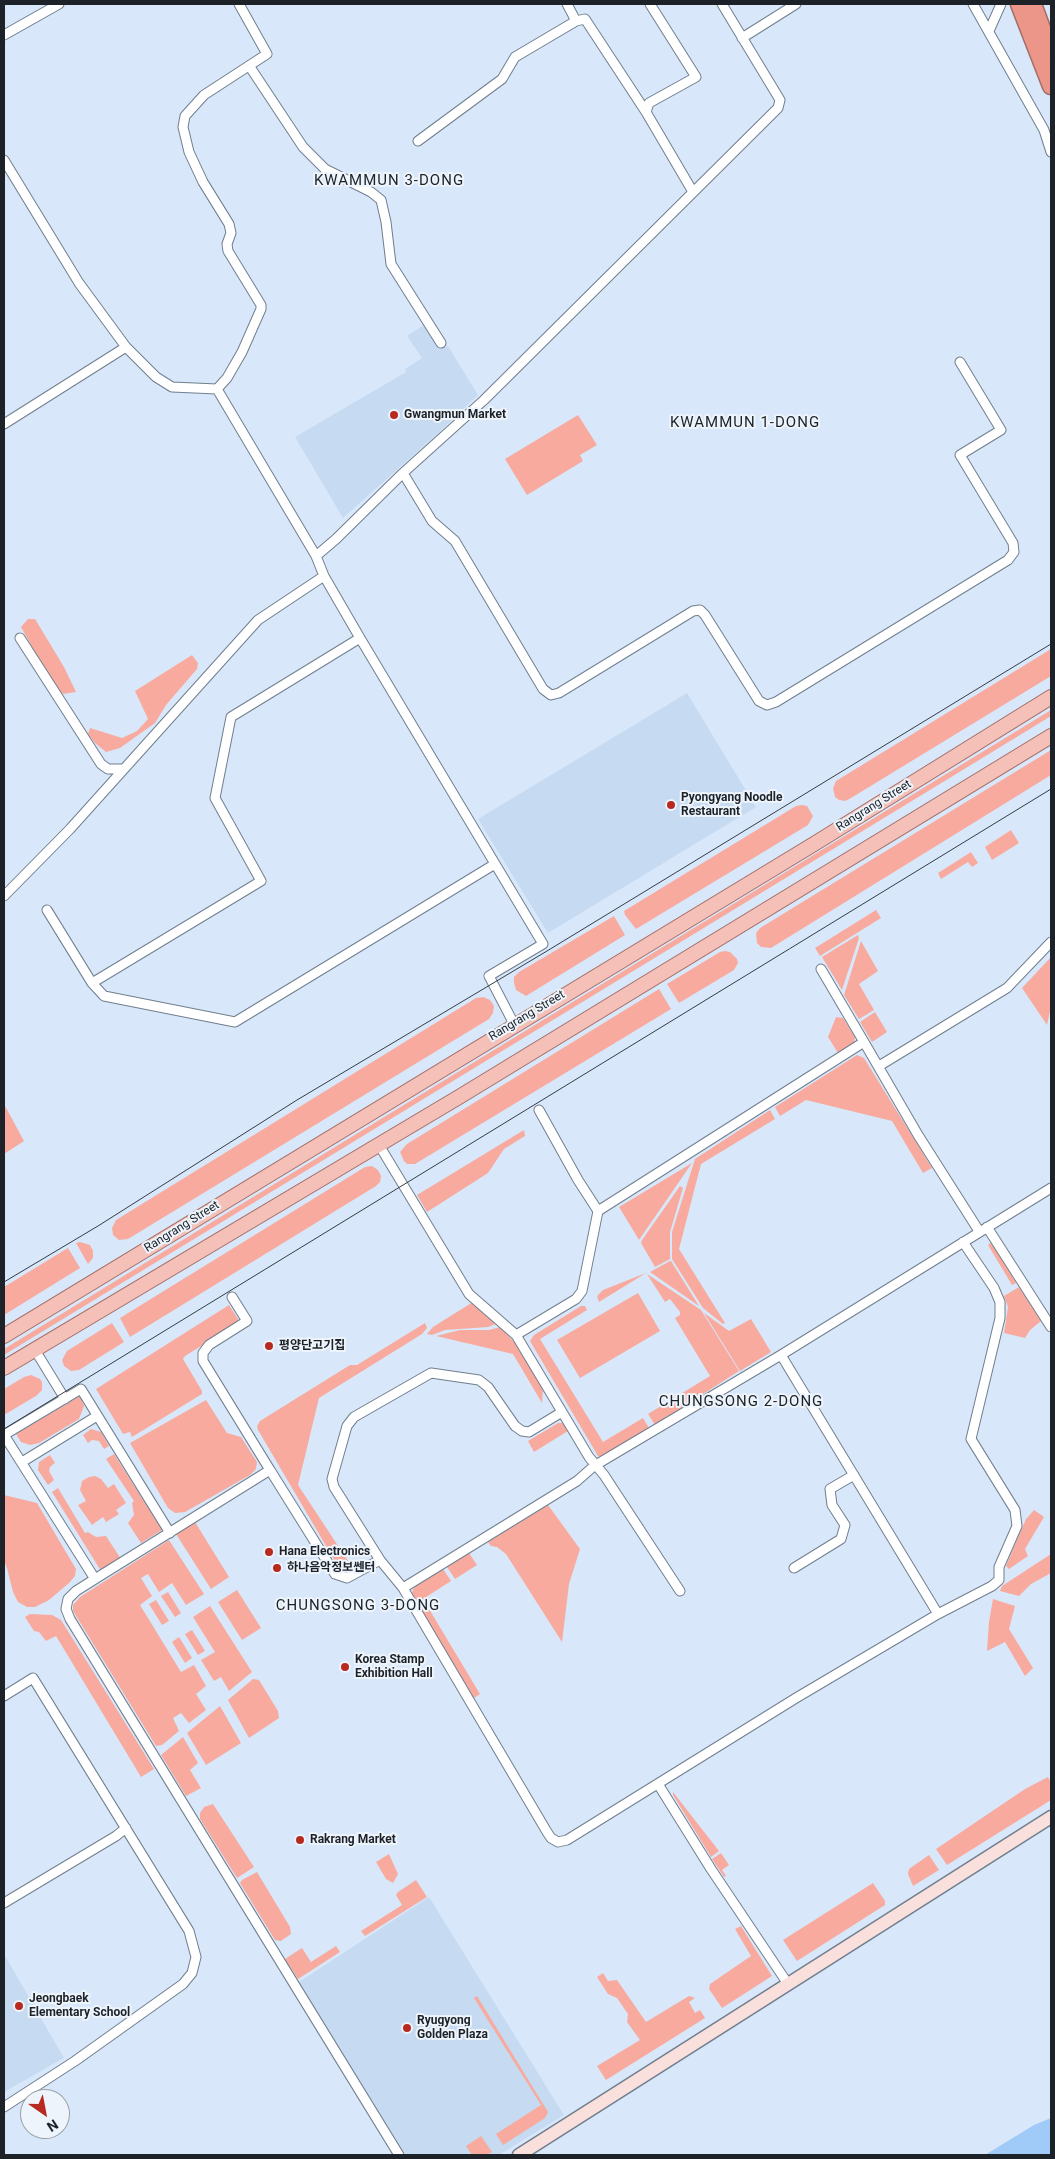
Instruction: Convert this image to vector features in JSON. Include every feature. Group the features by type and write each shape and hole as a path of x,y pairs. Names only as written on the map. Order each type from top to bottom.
{"highway":[{"path":"1019,4 1051,86"},
{"path":"1033,4 1051,53"}],"main road":[{"name":"Rangrang Street","path":"4,1336 514,1024 814,844 1051,697"},
{"path":"4,1368 379,1145 1051,736"},
{"path":"519,2155 1051,1817"}],"street":[{"path":"4,35 59,4"},
{"path":"217,389 227,378 242,352 261,305 228,252 227,244 231,233 229,224 203,182 190,152 183,126 185,116 204,95 250,67 267,54 239,4"},
{"path":"567,4 576,22"},
{"path":"646,112 649,103 696,77 650,4"},
{"path":"316,556 336,539 403,473 484,400 778,108 780,100 722,4"},
{"path":"742,38 796,4"},
{"path":"973,4 1047,129 1051,152"},
{"path":"989,31 1001,4"},
{"path":"418,141 502,79 515,57 576,22 585,19 646,112 693,192"},
{"path":"250,67 303,147 325,169 371,192 381,200 386,222 391,264 441,343"},
{"path":"4,160 79,283 126,347 156,377 172,387 217,389"},
{"path":"4,424 126,347"},
{"path":"403,473 432,520 455,541 543,689 551,695 559,693 694,611 700,610 759,701 767,705 776,702 1008,560 1014,552 1013,543 960,455 1001,430 960,362"},
{"path":"217,389 316,556 324,576 360,638 542,944 489,976 514,1024"},
{"path":"4,896 70,829 258,620 324,576"},
{"path":"20,638 101,764 108,769 124,769"},
{"path":"92,983 261,881 215,798 231,717 360,638"},
{"path":"47,910 92,983 104,996 235,1022 495,864"},
{"path":"879,1066 1007,988 1051,942"},
{"path":"821,969 918,1135 1051,1327"},
{"path":"598,1211 864,1042"},
{"path":"516,1335 576,1298 582,1291 598,1211 578,1180 539,1110"},
{"path":"379,1145 469,1294 516,1335 594,1466 604,1475 680,1591"},
{"path":"404,1588 577,1481 594,1466 781,1355 1051,1188"},
{"path":"562,1412 528,1432 522,1431 515,1426 488,1387 480,1380 431,1373 354,1417 347,1426 332,1479 334,1487 380,1560 404,1588 551,1838 558,1842 567,1840 796,1698 938,1614 992,1586 999,1580 999,1567 1018,1526 1018,1518 971,1439 1000,1318 1000,1302 994,1288 963,1242"},
{"path":"232,1297 247,1321 209,1345 203,1353 203,1361 335,1574 347,1578 380,1560"},
{"path":"35,1350 65,1399"},
{"path":"781,1355 938,1614"},
{"path":"95,1579 4,1435 80,1389 170,1532"},
{"path":"22,1462 97,1416"},
{"path":"270,1470 76,1591 68,1599 66,1609 70,1619 399,2155"},
{"path":"794,1568 841,1539 845,1525 832,1505 830,1489 854,1475"},
{"path":"4,1696 33,1678 189,1930 196,1957 192,1973 183,1984 159,2003 4,2106"},
{"path":"658,1784 711,1869 788,1984"},
{"path":"4,1903 116,1836 126,1828"}],"shaded area":[{"name":"Gwangmun Market","path":"424,325 441,349 448,346 478,395 343,518 295,437 406,372 405,369 422,358 407,336"},
{"path":"578,415 597,445 580,455 583,461 527,495 505,459"},
{"path":"28,619 35,619 64,667 76,692 63,694 52,683 21,627"},
{"path":"1051,649 1051,676 851,798 845,801 835,797 833,788 836,781"},
{"path":"192,655 198,663 197,669 166,705 155,723 120,748 106,752 95,743 88,734 90,728 122,738 137,731 148,719 135,691"},
{"path":"687,693 756,807 548,933 478,819"},
{"path":"1051,710 1051,716 4,1355 4,1349"},
{"path":"1051,750 1051,775 771,948 761,947 757,943 756,933 760,928"},
{"path":"796,806 807,806 813,816 808,825 636,929 625,915 624,911"},
{"path":"1011,830 1019,843 992,860 985,847"},
{"path":"971,852 978,863 972,867 968,862 941,879 938,873"},
{"path":"876,910 881,918 820,956 815,948"},
{"path":"614,916 625,935 526,996 516,990 514,977 519,972"},
{"path":"858,935 859,938 842,990 822,957"},
{"path":"861,941 878,971 859,984 874,1010 859,1019 844,995"},
{"path":"720,952 730,952 737,959 738,963 734,970 679,1003 667,984"},
{"path":"1051,957 1051,1007 1047,1025 1022,988"},
{"path":"659,989 671,1009 415,1164 407,1164 404,1161 400,1152 407,1144"},
{"path":"483,997 490,1000 494,1006 493,1013 489,1019 128,1239 119,1240 113,1235 112,1228 116,1220 476,998"},
{"path":"875,1012 887,1032 872,1042 860,1022"},
{"path":"836,1017 843,1018 855,1037 854,1043 838,1053 828,1037"},
{"path":"857,1055 864,1058 932,1168 923,1173 892,1121 806,1100 780,1116 775,1107"},
{"path":"4,1104 24,1141 4,1154"},
{"path":"770,1110 775,1119 701,1164 679,1249 725,1323 723,1324 703,1308 672,1259 672,1232 695,1159"},
{"path":"524,1130 525,1136 504,1149 488,1173 427,1212 417,1195"},
{"path":"692,1163 639,1240 619,1207"},
{"path":"372,1166 378,1170 381,1176 380,1182 376,1186 130,1337 120,1318 365,1167"},
{"path":"680,1186 683,1188 670,1232 670,1259 655,1267 641,1243"},
{"path":"80,1242 90,1245 93,1251 93,1258 88,1264 76,1243"},
{"path":"992,1242 1016,1283 1012,1285 988,1245"},
{"path":"68,1248 80,1268 4,1315 4,1287"},
{"path":"671,1261 699,1306 650,1272"},
{"path":"646,1273 599,1302 597,1296 603,1290"},
{"path":"647,1274 701,1310 739,1371 655,1425 648,1414 710,1376 675,1318 680,1315 680,1312 670,1299 665,1302"},
{"path":"1019,1287 1041,1321 1030,1330 1025,1338 1004,1333 1008,1307 1004,1296"},
{"path":"638,1293 660,1331 580,1378 557,1340"},
{"path":"473,1302 496,1324 488,1327 445,1330 432,1335 427,1334 433,1327"},
{"path":"229,1305 240,1322 183,1359 202,1394 132,1437 130,1432 123,1434 96,1389"},
{"path":"581,1306 585,1306 587,1310 540,1339 603,1442 643,1418 649,1428 602,1457 598,1456 530,1341 534,1335"},
{"path":"704,1313 729,1331 751,1319 771,1352 740,1371"},
{"path":"112,1323 124,1342 79,1370 71,1371 64,1366 62,1360 67,1351"},
{"path":"425,1323 427,1328 422,1334 319,1398 298,1485 350,1564 339,1568 257,1426 260,1421 350,1365 357,1365"},
{"path":"500,1327 517,1345 543,1389 542,1403 513,1354 436,1336 460,1330 489,1330"},
{"path":"31,1375 40,1379 42,1390 36,1396 4,1415 4,1389"},
{"path":"80,1396 84,1406 79,1419 39,1443 30,1445 21,1442 16,1434"},
{"path":"206,1400 227,1433 241,1437 257,1462 256,1469 250,1475 185,1512 175,1513 168,1508 130,1443"},
{"path":"558,1423 563,1423 568,1431 534,1452 528,1441"},
{"path":"91,1429 101,1432 109,1446 104,1449 99,1441 92,1440 88,1443 83,1435"},
{"path":"114,1454 162,1530 141,1543 128,1523 134,1515 132,1503 134,1501 106,1459"},
{"path":"50,1455 55,1463 50,1467 49,1471 54,1480 48,1485 38,1470 39,1462"},
{"path":"95,1476 101,1479 108,1488 114,1484 126,1503 116,1510 119,1514 106,1522 103,1517 92,1525 78,1505 86,1501 80,1490 82,1481"},
{"path":"58,1488 85,1533 88,1532 96,1537 106,1536 121,1559 101,1571 52,1492"},
{"path":"4,1495 37,1503 76,1569 75,1576 69,1583 49,1600 35,1607 27,1607 18,1602 13,1592 4,1561"},
{"path":"548,1505 580,1549 569,1584 562,1642 506,1554 497,1547 491,1546 488,1542"},
{"path":"1034,1510 1044,1517 1025,1549 1028,1556 1009,1569 1006,1566 1016,1542 1026,1519"},
{"path":"195,1522 229,1577 211,1589 176,1534"},
{"path":"169,1540 204,1594 186,1605 172,1583 159,1592 148,1574 141,1578 152,1596 140,1605 181,1672 194,1665 206,1686 196,1694 206,1710 189,1723 181,1713 173,1718 179,1731 162,1745 156,1746 73,1611 73,1605 80,1597"},
{"path":"469,1553 477,1565 455,1579 447,1567"},
{"path":"1051,1554 1051,1573 1031,1584 1019,1596 1000,1591 1002,1586"},
{"path":"443,1569 451,1581 423,1599 480,1694 474,1698 412,1594 416,1586"},
{"path":"237,1590 261,1628 242,1640 218,1602"},
{"path":"168,1592 181,1613 175,1617 161,1596"},
{"path":"993,1599 1015,1606 1009,1629 1033,1668 1025,1676 1005,1642 987,1651"},
{"path":"156,1600 169,1621 162,1625 149,1604"},
{"path":"210,1606 252,1672 229,1691 221,1677 214,1681 201,1660 215,1652 193,1617"},
{"path":"30,1614 52,1615 61,1620 154,1769 141,1777 56,1636 46,1641 39,1632 34,1631 25,1617"},
{"path":"192,1630 205,1651 198,1655 185,1634"},
{"path":"179,1637 192,1658 185,1663 172,1642"},
{"path":"253,1679 259,1680 278,1711 279,1718 249,1738 228,1700"},
{"path":"220,1706 241,1743 206,1765 187,1733"},
{"path":"183,1737 198,1763 190,1770 201,1788 186,1796 161,1755"},
{"path":"1048,1777 1051,1783 1051,1800 947,1865 936,1849 1025,1789"},
{"path":"673,1792 719,1851 711,1857 673,1795"},
{"path":"213,1804 254,1867 237,1878 200,1819 200,1813 204,1807"},
{"path":"721,1853 729,1865 722,1870 726,1876 724,1877 712,1859"},
{"path":"389,1854 398,1874 393,1883 386,1879 376,1862"},
{"path":"929,1855 939,1870 913,1886 908,1874 909,1869"},
{"path":"257,1872 290,1927 291,1934 281,1941 275,1940 240,1883"},
{"path":"416,1880 427,1897 365,1936 361,1931 402,1905 396,1895"},
{"path":"873,1883 885,1901 885,1905 797,1961 783,1940"},
{"path":"429,1897 564,2115 499,2155 406,2155 299,1982"},
{"path":"741,1926 772,1976 722,2008 709,1989 710,1984 751,1956 735,1929"},
{"path":"336,1946 340,1952 298,1979 285,1959 302,1948 311,1962"},
{"name":"Jeongbaek Elementary School","path":"4,1954 64,2058 4,2092"},
{"path":"603,1973 608,1981 617,1980 646,2022 689,1996 695,1998 689,2002 695,2013 700,2010 705,2018 606,2080 597,2066 640,2040 627,2022 628,2014 617,1998 608,1994 597,1977"},
{"path":"477,1996 548,2112 545,2118 503,2145 496,2134 541,2105 474,1998"},
{"path":"481,2136 492,2152 486,2155 472,2155 466,2146"}],"water":[{"path":"1051,2118 1051,2155 985,2155 1034,2125"}],"tram line":[{"path":"4,1282 98,1226 297,1100 547,951 1051,644"},
{"path":"4,1429 1051,789"}],"place":[{"name":"Gwangmun Market","path":"394,415"},
{"name":"Pyongyang Noodle Restaurant","path":"671,805"},
{"name":"평양단고기집","path":"269,1346"},
{"name":"Hana Electronics","path":"269,1552"},
{"name":"하나음악정보쎈터","path":"277,1568"},
{"name":"Korea Stamp Exhibition Hall","path":"345,1667"},
{"name":"Rakrang Market","path":"300,1840"},
{"name":"Jeongbaek Elementary School","path":"19,2006"},
{"name":"Ryugyong Golden Plaza","path":"407,2028"}],"district":[{"name":"KWAMMUN 3-DONG","path":"389,181"},
{"name":"KWAMMUN 1-DONG","path":"745,423"},
{"name":"CHUNGSONG 2-DONG","path":"741,1402"},
{"name":"CHUNGSONG 3-DONG","path":"358,1606"}]}
